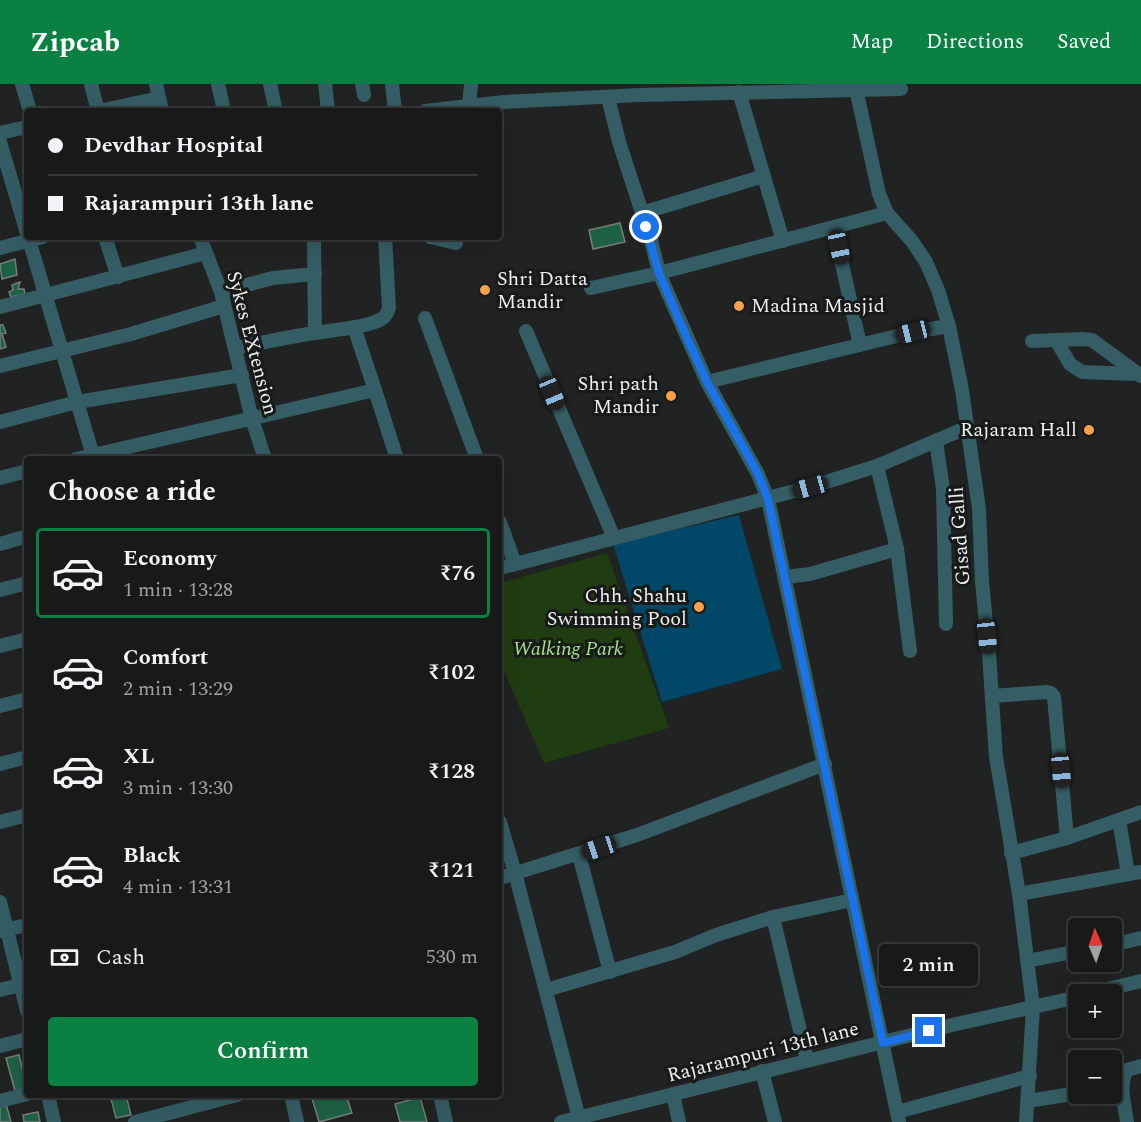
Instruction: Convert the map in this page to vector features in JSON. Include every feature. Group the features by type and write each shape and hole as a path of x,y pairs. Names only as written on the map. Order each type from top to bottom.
{"street":[{"path":"22,84 29,108"},
{"path":"91,84 98,108"},
{"path":"218,84 223,108"},
{"path":"270,84 275,108"},
{"path":"325,84 328,108"},
{"path":"392,84 395,108"},
{"path":"469,106 471,84"},
{"path":"556,84 557,99"},
{"path":"451,108 557,99 739,92 797,87 901,89"},
{"name":"Gisad Galli","path":"856,87 874,174 887,213 926,262 938,290 949,326 968,427 979,509 982,582 996,757 1019,894 1033,1007 1026,1122"},
{"path":"739,92 783,241"},
{"path":"608,97 619,142 659,273 707,382 758,474 768,499 898,1117 1030,1076"},
{"path":"113,108 159,98"},
{"path":"0,133 24,128"},
{"path":"0,142 6,188 24,231"},
{"path":"642,213 764,176"},
{"path":"591,288 659,273 887,213"},
{"path":"834,228 861,345"},
{"path":"0,248 32,240"},
{"path":"106,240 118,277"},
{"name":"Sykes EXtension","path":"201,240 223,299 252,419 264,456"},
{"path":"314,240 315,333"},
{"path":"235,348 354,327 377,321 388,314 386,240"},
{"path":"442,240 456,243"},
{"path":"28,241 94,456"},
{"path":"0,306 206,253"},
{"path":"0,366 131,334 273,278 315,274"},
{"path":"425,318 476,456"},
{"path":"707,382 913,332 949,326"},
{"path":"354,327 396,456"},
{"path":"526,331 614,538"},
{"path":"1056,340 1070,363 1082,372 1138,375"},
{"path":"1032,341 1092,340 1138,375"},
{"path":"0,422 77,402 242,375"},
{"path":"98,456 375,390"},
{"path":"502,567 768,499 878,466 968,427"},
{"path":"936,441 943,489 946,624"},
{"path":"878,466 897,549 910,651"},
{"path":"0,478 24,472"},
{"path":"502,528 515,564"},
{"path":"0,544 24,537"},
{"path":"786,577 810,574 897,549"},
{"path":"0,590 24,584"},
{"path":"0,646 24,640"},
{"path":"992,696 1047,692 1051,693 1054,698 1067,838"},
{"path":"0,706 24,700"},
{"path":"0,764 24,758"},
{"path":"502,877 579,855 702,812 825,764"},
{"path":"1011,853 1067,838 1141,812"},
{"path":"0,822 24,816"},
{"path":"1019,894 1135,873 1119,820"},
{"path":"502,829 580,1120"},
{"path":"579,855 610,972"},
{"path":"546,990 675,952 716,935 773,917 852,900"},
{"path":"0,902 4,930 24,1000"},
{"path":"773,917 807,1060"},
{"path":"4,930 24,926"},
{"path":"1122,943 1141,938"},
{"path":"1027,961 1068,953"},
{"path":"1122,985 1141,981"},
{"path":"0,990 20,985"},
{"name":"Rajarampuri 13th lane","path":"561,1122 580,1120 762,1071 1068,998"},
{"path":"0,1046 24,1040"},
{"path":"1122,1080 1127,1070 1141,1066"},
{"path":"762,1071 775,1122"},
{"path":"672,1094 679,1122"},
{"path":"0,1101 24,1095"},
{"path":"1028,1101 1068,1095"},
{"path":"49,1098 54,1122"},
{"path":"135,1122 226,1098"},
{"path":"292,1098 297,1122"},
{"path":"441,1098 446,1122"},
{"path":"1122,1104 1127,1122"}],"green space":[{"name":"Walking Park","path":"607,553 669,728 544,763 502,667 502,582"}],"water":[{"name":"Chh. Shahu Swimming Pool","path":"739,515 782,669 662,702 613,544"}],"building":[{"path":"620,223 625,242 593,249 589,230"},
{"path":"15,259 17,275 2,279 0,264"},
{"path":"20,282 18,289 24,289 25,294 11,297 9,292 13,290 12,285"},
{"path":"0,325 3,325 6,333 2,334 6,347 0,349"},
{"path":"19,1055 24,1076 24,1089 15,1091 6,1058"},
{"path":"111,1098 127,1098 131,1115 116,1118"},
{"path":"312,1098 347,1098 352,1113 319,1122"},
{"path":"420,1098 427,1122 400,1122 395,1104"},
{"path":"6,1104 11,1122 0,1122 0,1105"},
{"path":"38,1112 40,1122 24,1122 23,1115"}],"place":[{"name":"Shri Datta Mandir","path":"485,290"},
{"name":"Madina Masjid","path":"739,306"},
{"name":"Shri path Mandir","path":"671,396"},
{"name":"Rajaram Hall","path":"1089,430"},
{"name":"Chh. Shahu Swimming Pool","path":"699,607"}],"route":[{"path":"646,227 659,273 680,322 707,382 758,474 768,499 883,1043 929,1031"}]}
